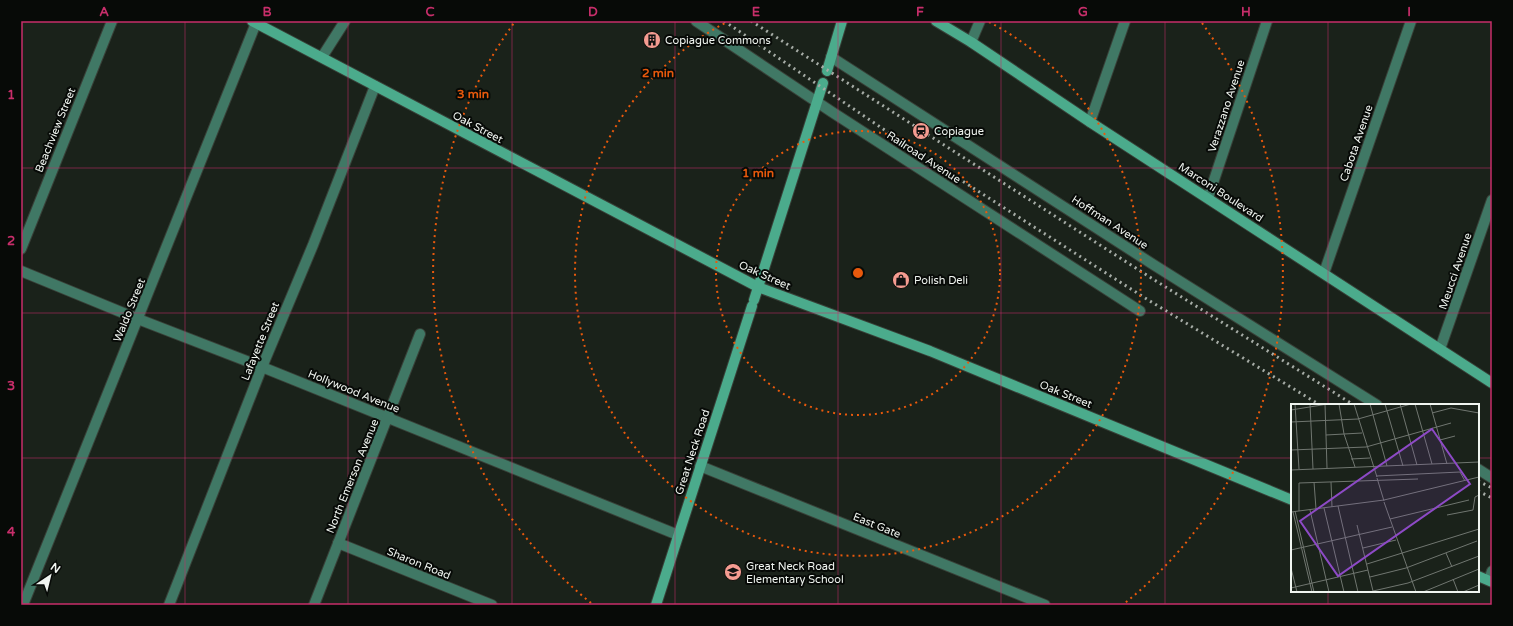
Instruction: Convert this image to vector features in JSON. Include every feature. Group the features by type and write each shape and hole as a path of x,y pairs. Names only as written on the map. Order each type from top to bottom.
{"main road":[{"path":"827,71 842,21"},
{"name":"Marconi Boulevard","path":"936,21 971,42 1090,122 1492,383"},
{"name":"Oak Street","path":"254,22 758,287 930,351 1291,500"},
{"name":"Great Neck Road","path":"656,605 823,83"},
{"path":"1479,576 1491,578"}],"street":[{"name":"Beachview Street","path":"21,249 112,21"},
{"path":"322,57 345,21"},
{"name":"Railroad Avenue","path":"696,21 817,102 1140,311"},
{"path":"971,42 980,21"},
{"path":"1090,122 1125,21"},
{"name":"Verazzano Avenue","path":"1208,198 1267,21"},
{"name":"Cabota Avenue","path":"1324,273 1410,21"},
{"name":"Waldo Street","path":"23,605 138,319 254,22"},
{"name":"Hoffman Avenue","path":"831,56 1159,269 1375,404"},
{"name":"Lafayette Street","path":"169,605 262,367 375,86"},
{"name":"Meucci Avenue","path":"1440,349 1492,200"},
{"name":"Hollywood Avenue","path":"21,271 678,535"},
{"name":"North Emerson Avenue","path":"314,605 420,334"},
{"name":"East Gate","path":"700,466 1045,605"},
{"path":"1479,470 1492,478"},
{"name":"Sharon Road","path":"338,543 492,605"}],"railway":[{"path":"724,21 917,152 1145,298 1318,404"},
{"path":"751,21 1156,281 1352,404"},
{"path":"1479,482 1492,488"},
{"path":"1479,492 1492,498"}],"place":[{"name":"Copiague Commons","path":"652,40"},
{"name":"Copiague","path":"921,131"},
{"name":"Polish Deli","path":"901,280"},
{"name":"Great Neck Road Elementary School","path":"733,572"}]}
